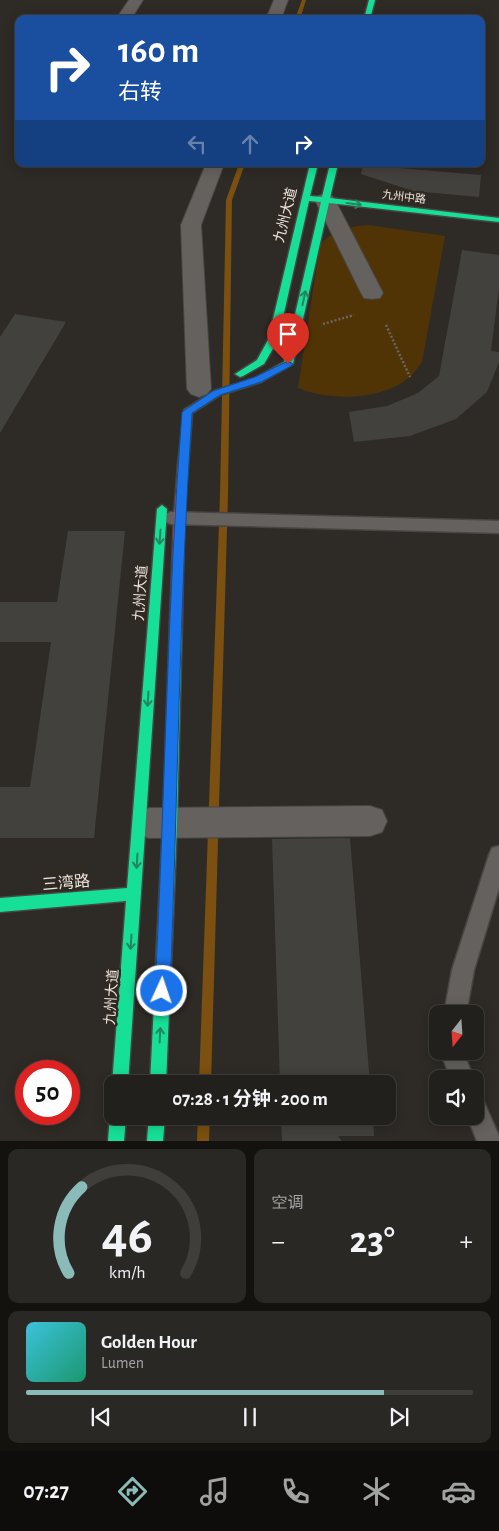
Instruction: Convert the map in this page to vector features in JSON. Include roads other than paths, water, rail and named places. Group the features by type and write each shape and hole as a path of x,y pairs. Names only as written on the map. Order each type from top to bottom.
{"main road":[{"path":"360,0 361,15"},
{"path":"363,15 372,0"},
{"name":"九州大道","path":"256,374 273,340 315,199 314,167"},
{"path":"174,415 178,408 209,389 288,364 315,199 332,167"},
{"name":"九州中路","path":"315,199 499,220"},
{"path":"158,1075 165,823 179,518 187,412 209,389"},
{"name":"九州大道","path":"121,1075 134,894 165,823 161,517 163,498"},
{"name":"三湾路","path":"0,905 134,894"},
{"path":"116,1141 117,1125"},
{"path":"156,1141 157,1125"}],"street":[{"path":"126,15 136,0"},
{"path":"275,15 281,0"},
{"path":"209,389 191,225 215,167"},
{"path":"315,199 372,293"},
{"path":"165,823 370,821"}],"lane":[{"path":"161,517 499,527"},
{"path":"457,1005 463,970 499,855"},
{"path":"482,1125 489,1141"}],"waterway":[{"path":"298,15 304,0"},
{"path":"205,1075 224,495 229,200 241,167"},
{"path":"203,1141 204,1125"}]}
